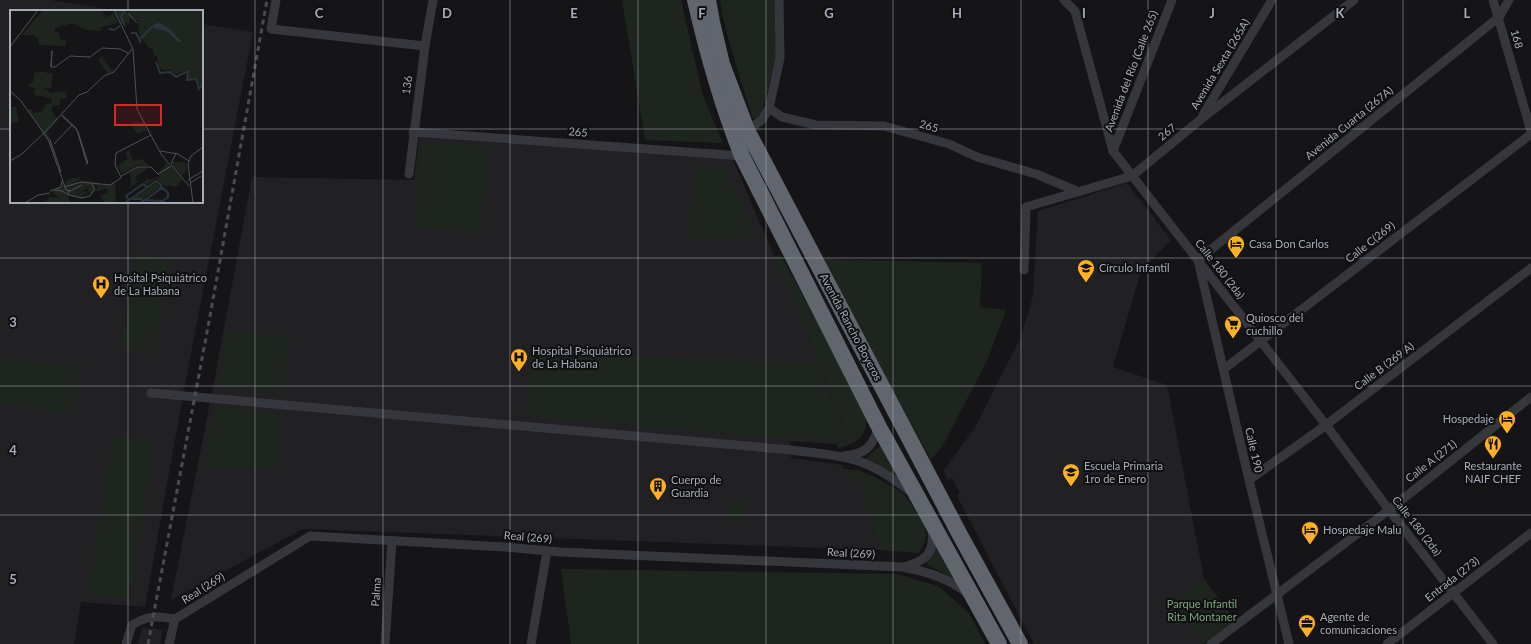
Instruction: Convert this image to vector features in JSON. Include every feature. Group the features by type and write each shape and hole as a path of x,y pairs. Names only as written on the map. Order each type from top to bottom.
{"highway":[{"name":"Avenida Rancho Boyeros","path":"695,0 711,65 728,120 742,156 879,427 980,607 999,644"},
{"name":"Avenida Rancho Boyeros","path":"708,0 722,64 747,130 960,535 1020,644"}],"street":[{"path":"276,0 271,29 425,46"},
{"name":"136","path":"409,174 413,132 433,0"},
{"path":"747,130 762,120 769,108 780,58 778,0"},
{"name":"Calle 180 (2da)","path":"1064,0 1075,11 1113,151 1262,341 1389,510 1493,644"},
{"name":"Avenida del Río (Calle 265)","path":"1113,151 1172,0"},
{"name":"Avenida Sexta (265A)","path":"1200,120 1272,0"},
{"name":"267","path":"1024,270 1026,208 1132,176 1200,120 1354,0"},
{"name":"168","path":"1493,0 1531,130"},
{"name":"Avenida Cuarta (267A)","path":"1198,260 1498,17 1509,0"},
{"name":"265","path":"769,108 782,117 816,125 884,126 949,144 977,157 1036,174 1079,192"},
{"name":"265","path":"413,132 742,156"},
{"name":"Calle C(269)","path":"1224,369 1531,134"},
{"name":"Calle 190","path":"1198,260 1249,480 1290,644"},
{"name":"Calle B (269 A)","path":"1249,480 1326,425 1531,268"},
{"path":"151,393 790,450 837,456 859,461 878,470 917,496"},
{"name":"Calle A (271)","path":"1211,644 1389,510 1531,397"},
{"path":"837,456 856,454 869,448 876,437 879,427"},
{"name":"Real (269)","path":"902,567 922,560 929,554 933,537 929,517"},
{"name":"Entrada (273)","path":"1387,644 1531,533"},
{"name":"Real (269)","path":"175,618 310,536 547,551 902,567 920,570 948,581 963,590 980,607"},
{"name":"Palma","path":"385,644 392,541"},
{"path":"531,644 547,551"},
{"path":"126,644 132,625 142,618 153,616 175,618 169,644"}],"shaded area":[{"name":"Hosital Psiquiátrico de La Habana","path":"0,0 50,0 114,10 10,10 10,203 203,203 203,24 253,32 183,395 145,607 81,602 74,644 0,644"},
{"name":"Hospital Psiquiátrico de La Habana","path":"419,137 733,160 806,330 843,424 843,439 836,444 790,441 791,458 843,465 844,469 862,484 879,550 303,529 171,600 211,398 252,177 414,180"},
{"name":"Escuela Primaria 1ro de Enero","path":"1127,183 1171,240 1141,271 1113,367 1167,385 1204,579 1235,621 1203,644 1034,644 957,496 960,493 952,478 948,480 943,471 974,429 1021,337 1033,296 1038,211"},
{"path":"142,627 163,630 160,644 138,644"}],"green space":[{"path":"622,0 681,0 703,96 723,143 645,140"},
{"path":"720,0 774,0 776,57 762,112 759,117 755,119 752,117 734,59"},
{"path":"421,142 488,147 482,233 416,228"},
{"path":"694,167 725,169 757,238 691,239"},
{"path":"135,254 169,259 155,354 121,349"},
{"path":"781,255 866,415 863,434 851,444 838,448 836,444 843,439 843,424 806,330 774,256"},
{"path":"820,259 982,263 980,307 1006,310 987,361 943,445 931,460"},
{"path":"227,332 289,336 284,394 218,387"},
{"path":"530,352 816,363 840,428 840,438 834,440 786,438 527,416"},
{"path":"0,357 71,367 81,361 75,410 69,413 0,402"},
{"path":"215,406 283,412 276,469 205,468"},
{"path":"113,434 155,441 130,599 88,593"},
{"path":"881,445 898,477 865,459"},
{"path":"844,469 857,470 873,476 903,493 924,523 926,533 924,544 919,553 879,550 862,485"},
{"path":"737,498 744,501 748,509 734,530 730,518 730,508 733,501"},
{"path":"936,539 957,580 926,564 933,553"},
{"path":"561,569 897,574 938,586 969,613 985,644 571,644"},
{"name":"Parque Infantil Rita Montaner","path":"1204,579 1235,621 1202,644 1171,603"}],"railway":[{"path":"148,644 208,327 267,0"}],"place":[{"name":"Casa Don Carlos","path":"1236,259"},
{"name":"Círculo Infantil","path":"1086,283"},
{"name":"Hosital Psiquiátrico de La Habana","path":"101,299"},
{"name":"Quiosco del cuchillo","path":"1233,339"},
{"name":"Hospital Psiquiátrico de La Habana","path":"519,372"},
{"name":"Hospedaje","path":"1507,434"},
{"name":"Restaurante NAIF CHEF","path":"1493,459"},
{"name":"Escuela Primaria 1ro de Enero","path":"1071,487"},
{"name":"Cuerpo de Guardia","path":"658,501"},
{"name":"Hospedaje Malu","path":"1310,545"},
{"name":"Agente de comunicaciones","path":"1307,638"}]}
